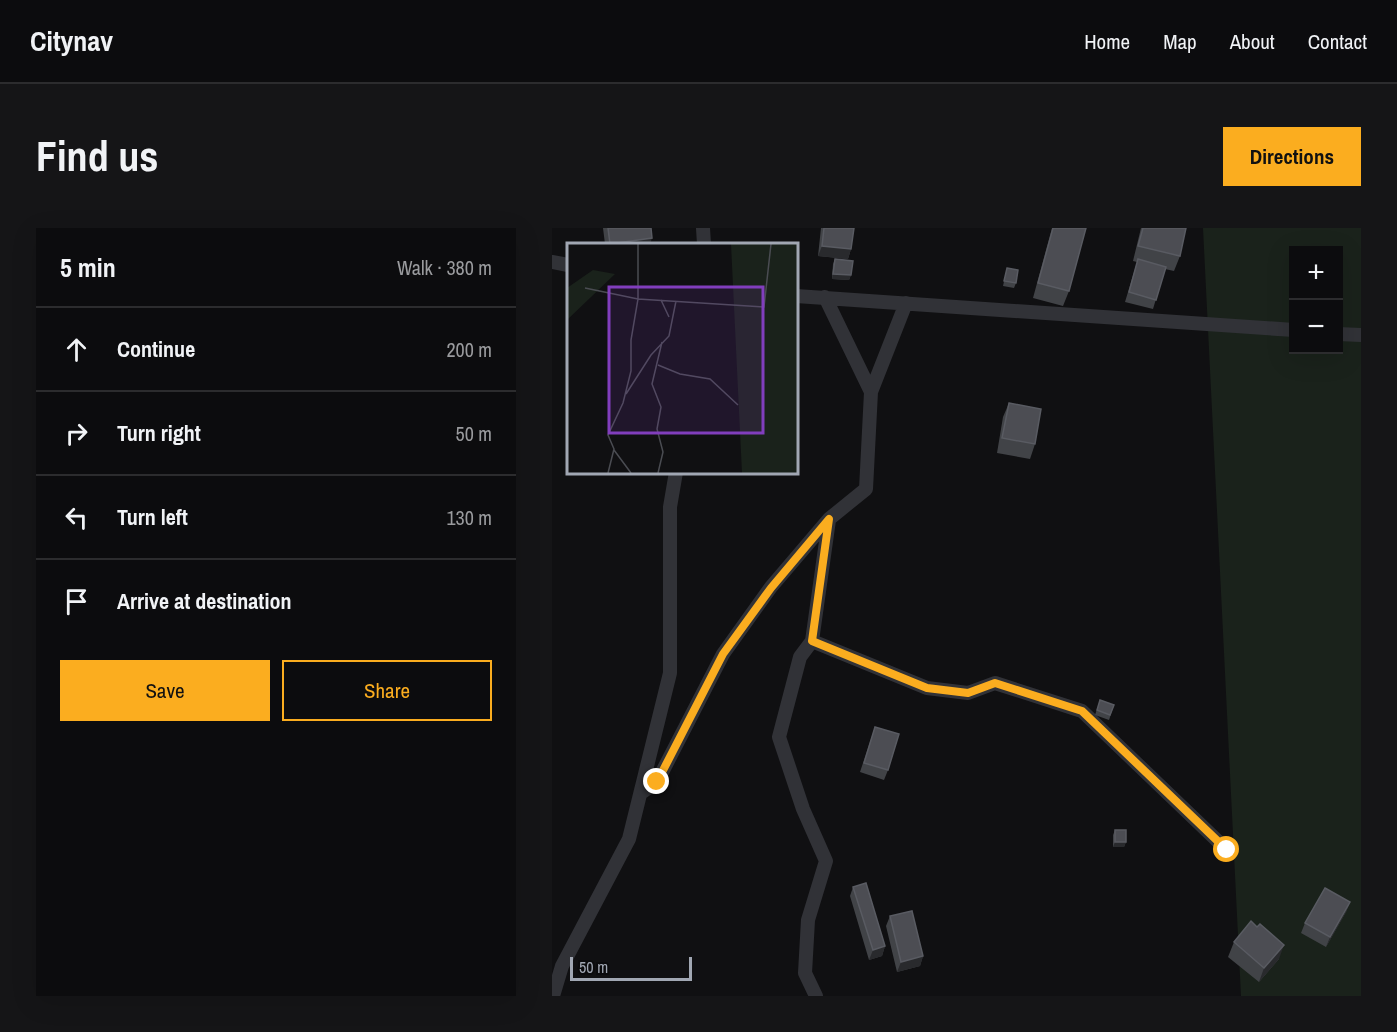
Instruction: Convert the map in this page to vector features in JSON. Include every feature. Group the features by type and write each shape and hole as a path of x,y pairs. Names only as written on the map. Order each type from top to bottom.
{"street":[{"path":"703,228 704,243"},
{"path":"552,262 567,265"},
{"path":"798,296 1289,330"},
{"path":"825,297 871,392"},
{"path":"641,792 657,782 723,654 771,588 829,519 866,489 871,392 906,303"},
{"path":"1343,334 1361,335"},
{"path":"553,996 562,966 629,838 670,673 670,507 676,474"},
{"path":"816,996 805,974 808,920 826,861 803,808 779,736 800,657 812,641 829,519"},
{"path":"812,641 927,688 968,693 995,683 1082,711 1227,850"}],"shaded area":[{"path":"1203,228 1361,228 1361,996 1241,996"}],"building":[{"path":"608,228 651,228 652,238 610,243"},
{"path":"824,228 854,228 851,249 822,246"},
{"path":"1053,228 1086,228 1069,291 1038,283"},
{"path":"1143,228 1186,228 1180,256 1138,246"},
{"path":"835,259 853,261 851,275 833,274"},
{"path":"1138,259 1166,267 1156,300 1129,292"},
{"path":"1007,268 1018,270 1016,283 1004,281"},
{"path":"1009,403 1041,409 1035,444 1002,438"},
{"path":"1100,700 1114,705 1110,715 1097,710"},
{"path":"875,727 899,734 888,770 864,763"},
{"path":"1115,830 1126,830 1126,842 1115,842"},
{"path":"866,883 885,946 873,950 853,887"},
{"path":"1325,888 1350,902 1330,937 1305,923"},
{"path":"912,911 923,956 901,962 890,916"},
{"path":"1251,921 1257,927 1260,924 1284,945 1264,968 1234,942"}],"route":[{"path":"657,782 723,654 771,588 829,519 812,641 927,688 968,693 995,683 1082,711 1227,850"}]}
